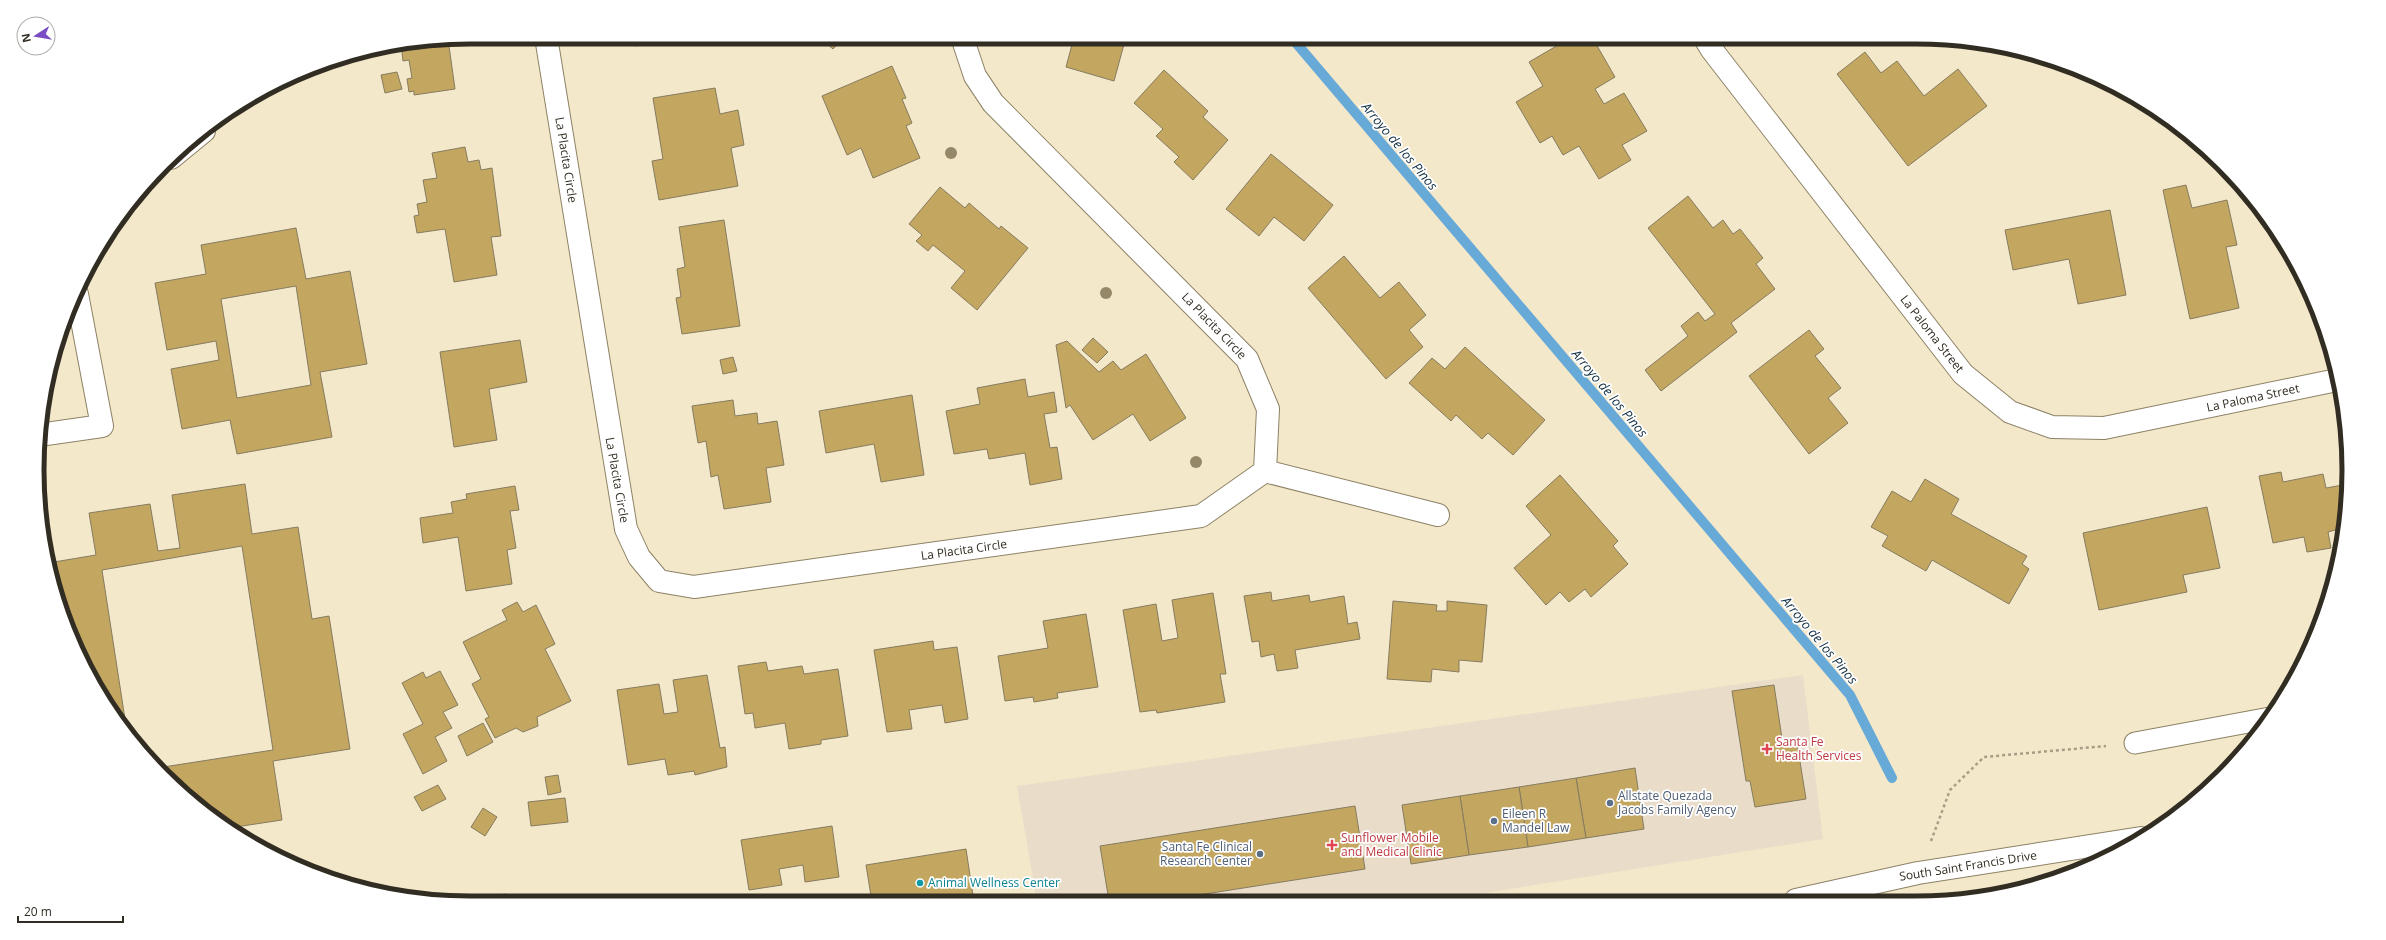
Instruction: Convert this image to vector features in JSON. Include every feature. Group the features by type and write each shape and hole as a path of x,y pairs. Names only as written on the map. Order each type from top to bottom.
{"main road":[{"name":"La Placita Circle","path":"547,44 626,529 639,557 659,580 694,587 1201,516 1265,471 1268,408 1247,359 993,103 975,76 964,44"},
{"name":"La Paloma Street","path":"1709,44 1963,374 2010,412 2052,427 2104,428 2332,381"},
{"path":"46,434 102,426 78,302"},
{"path":"1265,471 1438,515"},
{"name":"South Saint Francis Drive","path":"1814,896 1918,873 2127,840"}],"lane":[{"path":"2135,743 2261,720"}],"path":[{"path":"1918,873 1950,790 1984,757 2135,743"}],"shaded area":[{"path":"1803,675 1823,839 1466,896 1036,896 1017,786"}],"building":[{"path":"635,44 647,44 635,46"},
{"path":"827,44 838,44 833,49"},
{"path":"1072,44 1124,44 1114,81 1066,67"},
{"path":"1560,44 1596,44 1615,77 1595,89 1604,104 1624,93 1647,131 1622,145 1631,160 1599,179 1579,146 1563,155 1552,136 1540,143 1516,102 1543,86 1529,62"},
{"path":"449,45 455,89 414,95 414,91 409,92 407,79 412,78 409,60 403,61 402,50"},
{"path":"1865,52 1881,73 1897,61 1924,96 1958,69 1987,106 1908,166 1837,74"},
{"path":"892,66 906,98 902,99 912,123 906,126 920,158 873,178 861,148 847,155 822,96"},
{"path":"1164,70 1208,111 1203,117 1228,140 1193,180 1174,162 1179,157 1156,136 1163,129 1134,103"},
{"path":"397,72 402,89 385,93 381,75"},
{"path":"715,88 720,114 738,110 744,145 731,148 738,186 659,200 652,161 663,159 653,98"},
{"path":"465,147 468,162 479,160 481,170 492,168 501,236 491,237 497,275 454,282 445,229 417,233 414,216 419,215 417,204 427,202 423,180 437,178 432,153"},
{"path":"1271,154 1333,205 1304,241 1274,217 1259,236 1226,209"},
{"path":"2186,185 2192,208 2227,200 2237,245 2226,247 2239,308 2190,319 2163,190"},
{"path":"940,187 965,208 969,203 999,229 1001,226 1028,248 977,310 951,288 965,271 933,245 928,251 916,241 922,235 909,224"},
{"path":"1688,196 1713,228 1723,220 1733,234 1740,229 1763,258 1756,264 1775,289 1731,323 1737,332 1661,391 1645,370 1688,336 1681,326 1698,312 1705,321 1715,314 1648,228"},
{"path":"2110,210 2126,295 2078,304 2069,259 2013,270 2005,230"},
{"path":"724,220 740,326 682,334 676,298 681,297 677,269 685,267 679,227"},
{"path":"296,228 306,279 350,271 367,364 320,372 332,437 237,454 230,420 182,429 171,369 219,360 216,341 167,350 155,283 206,274 201,245","holes":["296,286 311,385 237,398 221,299"]},
{"path":"1344,256 1380,298 1399,282 1426,315 1409,330 1423,347 1386,379 1308,288"},
{"path":"1809,330 1824,349 1815,356 1841,388 1828,398 1848,423 1809,454 1749,376"},
{"path":"1093,338 1108,352 1097,363 1082,350"},
{"path":"520,340 527,382 489,389 497,440 454,447 440,352"},
{"path":"1067,341 1099,372 1113,361 1121,370 1146,354 1186,418 1150,441 1133,414 1093,440 1070,405 1066,408 1056,345"},
{"path":"1465,347 1545,420 1513,455 1488,433 1482,439 1456,415 1451,421 1409,383 1432,358 1445,369"},
{"path":"733,357 737,371 723,374 720,360"},
{"path":"1025,379 1028,397 1054,392 1057,412 1044,414 1050,448 1057,447 1062,479 1030,485 1025,453 989,459 987,449 954,454 946,411 980,404 977,388"},
{"path":"912,395 924,475 881,482 874,444 826,453 819,411"},
{"path":"733,400 735,416 757,413 758,424 777,421 784,465 766,468 771,502 724,509 718,475 711,477 706,441 698,443 692,406"},
{"path":"2281,472 2283,482 2323,474 2326,488 2341,485 2337,529 2328,532 2331,548 2307,552 2304,537 2273,543 2259,476"},
{"path":"1560,475 1618,541 1613,546 1628,564 1591,597 1585,589 1569,602 1560,592 1546,605 1514,568 1551,535 1526,506"},
{"path":"1925,479 1959,499 1951,514 2027,556 2022,564 2029,569 2009,604 1932,560 1926,571 1882,546 1888,536 1871,527 1892,491 1911,502"},
{"path":"245,484 252,534 298,527 312,619 329,616 350,749 273,761 282,820 237,827 189,790 165,767 273,750 242,546 102,570 125,719 101,683 88,658 76,633 67,607 54,562 96,555 89,513 150,504 158,551 180,548 172,495"},
{"path":"515,486 519,510 510,511 516,548 507,550 512,584 466,591 458,537 423,543 420,518 453,513 451,502 467,499 466,494"},
{"path":"2207,507 2220,568 2183,575 2187,592 2099,610 2083,533"},
{"path":"1271,592 1272,601 1309,595 1310,602 1344,596 1348,624 1357,622 1360,639 1295,650 1298,668 1277,671 1274,654 1261,657 1259,641 1252,642 1244,596"},
{"path":"1213,593 1226,674 1220,674 1225,702 1157,713 1156,710 1140,712 1123,610 1156,604 1162,641 1178,638 1172,600"},
{"path":"1393,601 1437,605 1436,611 1447,611 1447,601 1487,605 1482,662 1459,660 1459,672 1432,669 1431,682 1387,679"},
{"path":"517,602 523,612 536,605 555,644 545,649 571,701 537,717 538,726 523,732 516,728 495,738 485,719 489,717 472,684 481,679 463,642 507,620 502,610"},
{"path":"1086,614 1098,687 1057,693 1058,698 1034,702 1033,697 1005,701 998,656 1048,648 1043,621"},
{"path":"933,641 934,650 957,647 968,719 945,723 942,705 909,710 912,729 887,732 874,650"},
{"path":"766,662 768,671 802,666 804,674 838,669 848,736 821,740 821,744 789,749 785,723 755,728 753,713 745,714 738,666"},
{"path":"440,671 458,705 443,712 452,728 435,737 447,761 423,774 403,734 423,724 402,683 423,672 426,678"},
{"path":"707,675 720,748 725,747 727,767 695,775 694,771 668,775 665,759 628,765 617,690 659,684 664,714 678,712 673,680"},
{"path":"1774,685 1783,745 1797,743 1806,799 1755,807 1750,781 1746,781 1732,691"},
{"path":"483,723 493,742 467,756 458,736"},
{"path":"1635,768 1644,829 1586,838 1576,778"},
{"path":"558,775 561,792 548,795 545,777"},
{"path":"1576,778 1586,838 1528,847 1519,787"},
{"path":"438,785 446,799 422,811 414,797"},
{"path":"1519,787 1528,847 1469,855 1460,796"},
{"path":"1460,796 1469,855 1411,864 1402,805"},
{"path":"565,798 568,822 531,826 528,802"},
{"path":"1355,806 1365,869 1192,896 1108,896 1100,846"},
{"path":"483,808 497,817 485,836 471,827"},
{"path":"832,826 839,877 805,882 803,865 779,869 782,885 749,890 741,840"},
{"name":"Animal Wellness Center","path":"966,849 973,896 871,896 866,865"},
{"path":"506,894 506,896 494,896"}],"waterway":[{"name":"Arroyo de los Pinos","path":"1297,44 1850,695 1892,778"}],"place":[{"name":"Santa Fe Health Services","path":"1767,749"},
{"name":"Allstate Quezada Jacobs Family Agency","path":"1610,803"},
{"name":"Eileen R Mandel Law","path":"1494,821"},
{"name":"Sunflower Mobile and Medical Clinic","path":"1332,845"},
{"name":"Santa Fe Clinical Research Center","path":"1260,854"},
{"name":"Animal Wellness Center","path":"920,883"}]}
